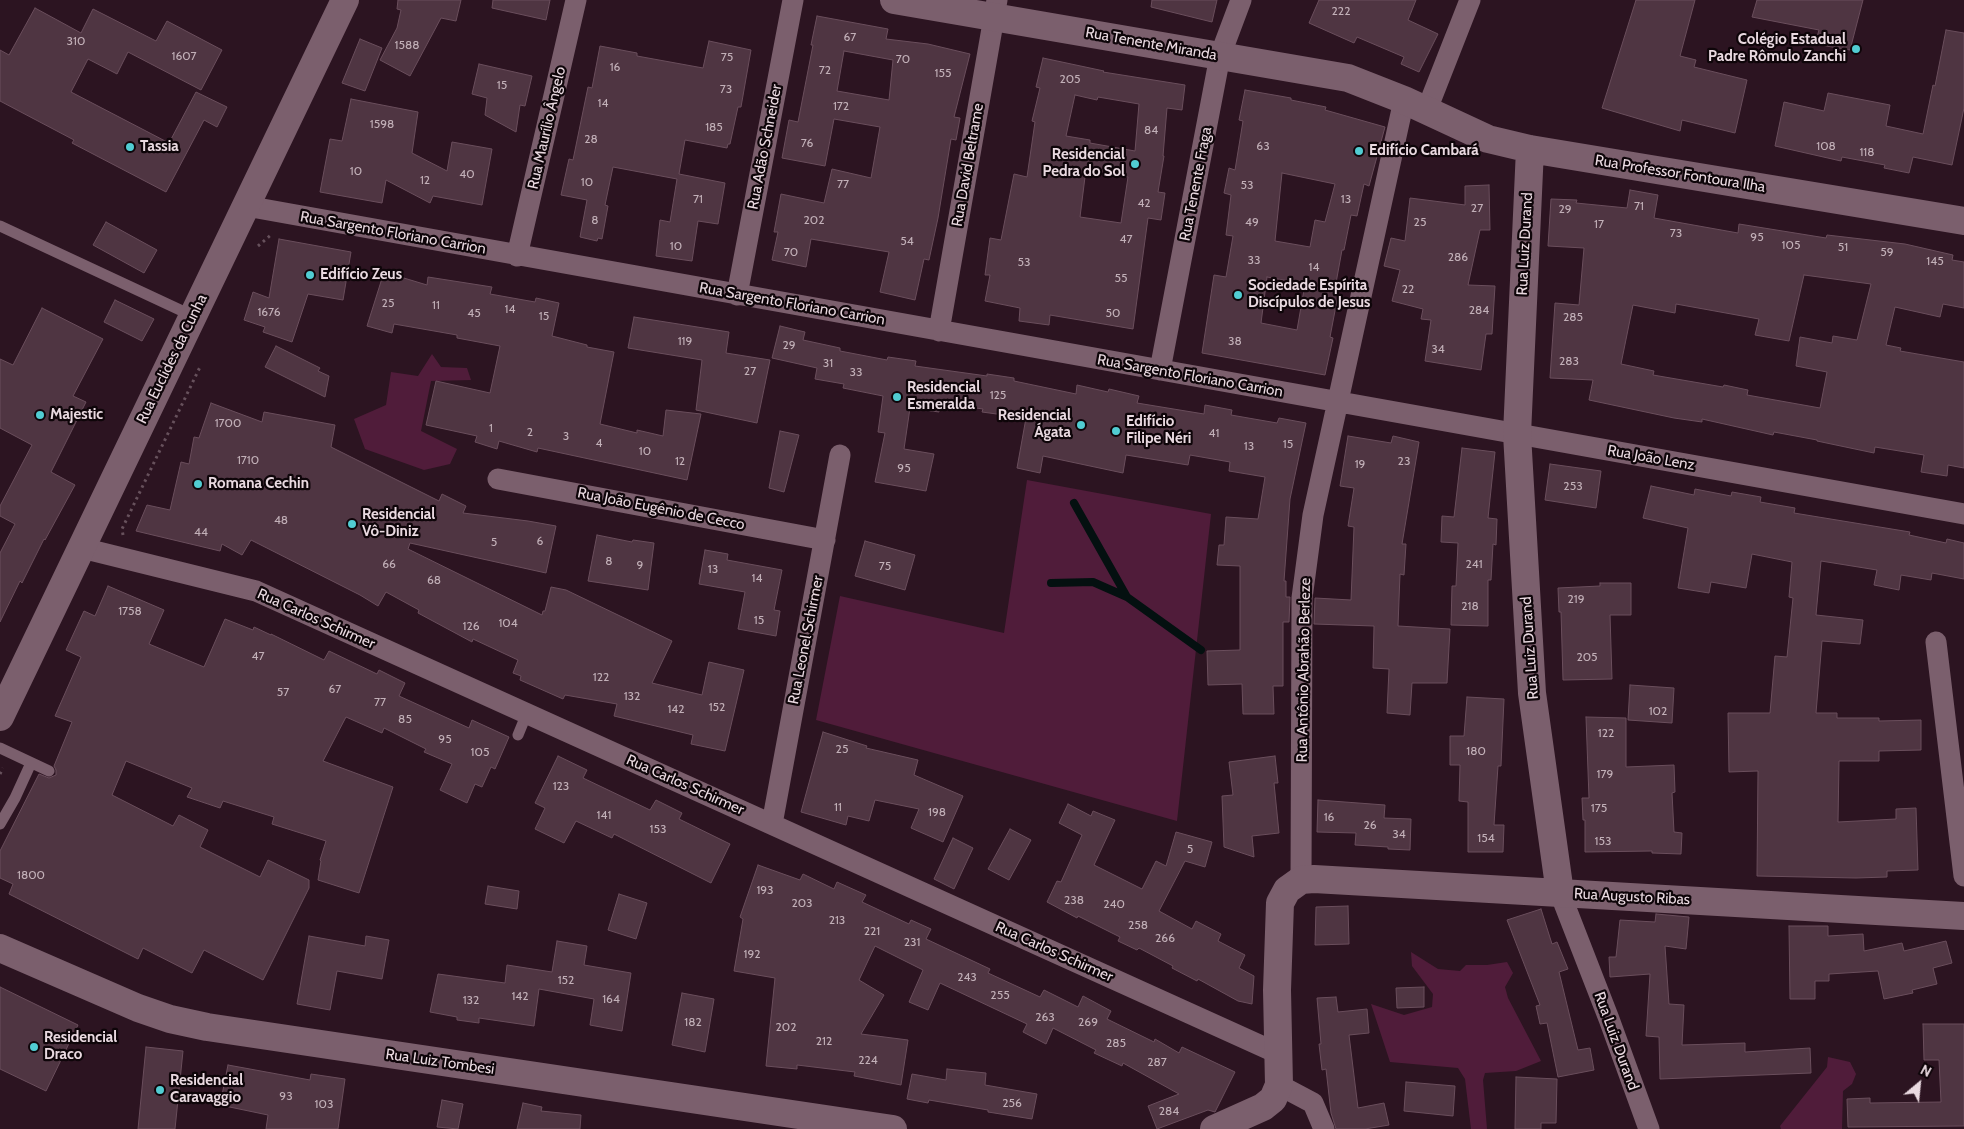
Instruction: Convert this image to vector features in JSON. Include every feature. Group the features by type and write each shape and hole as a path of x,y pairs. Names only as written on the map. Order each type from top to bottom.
{"street":[{"name":"Rua Euclides da Cunha","path":"1,711 82,548 345,0"},
{"name":"Rua Maurílio Ângelo","path":"517,256 576,0"},
{"name":"Rua Adão Schneider","path":"737,295 793,0"},
{"name":"Rua Tenente Miranda","path":"894,0 995,8 1220,56 1348,78 1415,106"},
{"name":"Rua Tenente Fraga","path":"1160,370 1220,56 1241,0"},
{"name":"Rua Antônio Abrahão Berleze","path":"1301,880 1302,598 1313,515 1338,402 1415,106 1470,0"},
{"name":"Rua David Beltrame","path":"939,331 995,8"},
{"name":"Rua Professor Fontoura Ilha","path":"1415,106 1488,139 1530,150 1964,221"},
{"name":"Rua Luiz Durand","path":"1530,150 1516,434 1532,693 1560,893 1649,1129"},
{"name":"Rua Sargento Floriano Carrion","path":"246,206 1338,402"},
{"name":"Rua João Lenz","path":"1338,402 1964,514"},
{"name":"Rua Leonel Schirmer","path":"772,824 840,454"},
{"name":"Rua João Eugênio de Cecco","path":"498,479 825,540"},
{"name":"Rua Carlos Schirmer","path":"82,548 256,591 1277,1053"},
{"path":"1936,642 1964,876"},
{"name":"Rua Augusto Ribas","path":"1301,880 1314,879 1964,916"},
{"path":"1214,1129 1262,1107 1273,1098 1279,1085 1277,966 1280,903 1287,890 1301,880"},
{"name":"Rua Luiz Tombesi","path":"0,948 138,1008 170,1019 217,1028 893,1129"},
{"path":"1279,1085 1313,1103 1324,1129"}],"lane":[{"path":"0,226 193,316"},
{"path":"518,735 527,713"},
{"path":"5,751 49,770"},
{"path":"0,824 15,798 31,763"}],"path":[{"path":"254,253 258,244 275,232"},
{"path":"130,539 123,535 122,529 203,360"},
{"path":"0,774 5,751"}],"shaded area":[{"path":"432,354 441,367 467,368 471,380 431,381 421,431 457,449 450,464 424,470 365,449 354,419 386,405 391,372 418,376"},
{"path":"1027,480 1211,514 1177,821 816,720 840,596 1004,633"},
{"path":"1411,952 1438,969 1460,971 1466,965 1487,965 1507,962 1513,973 1505,987 1508,998 1541,1061 1516,1071 1485,1073 1483,1080 1487,1129 1471,1129 1465,1079 1458,1068 1390,1062 1371,1004 1404,1015 1432,1007 1433,994 1412,966"},
{"path":"1828,1057 1850,1062 1856,1074 1852,1084 1843,1091 1842,1129 1781,1129 1780,1126 1827,1067"}],"building":[{"path":"398,0 461,0 456,21 441,18 410,76 380,60 397,28 401,10 397,9"},
{"path":"493,0 550,0 546,20 492,8"},
{"path":"1152,0 1217,0 1212,22 1151,7"},
{"path":"1319,0 1416,0 1408,20 1438,34 1419,72 1401,64 1404,57 1357,37 1354,43 1309,23"},
{"path":"1636,0 1695,0 1680,56 1696,60 1694,67 1747,80 1735,133 1682,120 1680,131 1602,108"},
{"path":"1757,0 1863,0 1850,50 1815,44 1819,30 1752,17"},
{"path":"35,8 81,33 93,9 156,41 167,21 222,50 201,90 128,52 117,74 88,59 71,92 169,143 196,92 227,107 217,127 204,120 166,192 72,143 74,140 0,101 0,50 9,55"},
{"path":"817,16 888,29 886,39 928,44 970,54 954,117 960,118 956,140 951,139 929,260 924,259 915,300 880,292 889,252 811,239 806,267 772,260 778,232 774,232 781,194 824,203 832,169 871,178 880,127 834,119 825,166 782,158 789,120 798,122 813,45 811,45","holes":["844,51 893,60 889,100 837,91"]},
{"path":"1946,30 1964,33 1964,108 1952,165 1913,157 1909,173 1884,168 1885,165 1842,157 1841,161 1775,146 1784,102 1824,111 1828,93 1890,105 1886,126 1923,134"},
{"path":"360,39 382,48 365,91 342,83"},
{"path":"709,41 751,50 741,107 738,107 730,144 728,144 727,148 685,140 679,174 725,183 718,224 698,221 692,261 656,256 660,220 670,222 677,179 613,167 605,205 608,206 602,239 598,238 597,241 580,237 587,200 561,195 569,159 573,160 588,87 592,88 600,46 637,53 637,56 703,68"},
{"path":"1043,58 1103,72 1185,85 1182,110 1167,108 1164,156 1158,192 1165,193 1161,220 1148,218 1133,329 1050,315 1049,325 1019,321 1020,308 985,301 990,275 985,275 990,238 1001,240 1014,174 1027,177 1035,122 1032,121 1040,88 1036,87","holes":["1075,95 1097,100 1098,97 1139,104 1135,151 1090,143 1090,140 1066,136","1086,169 1128,177 1121,223 1080,217"]},
{"path":"479,64 532,76 525,106 520,105 516,132 485,115 487,98 472,94"},
{"path":"1245,90 1291,98 1291,100 1326,107 1325,110 1385,127 1369,186 1364,184 1357,216 1351,215 1344,250 1342,250 1334,294 1338,295 1330,337 1333,338 1325,375 1202,353 1214,275 1226,277 1233,236 1226,235 1231,195 1224,193 1229,168 1235,170 1243,121 1239,120","holes":["1282,173 1335,184 1325,222 1315,220 1310,247 1275,241","1267,277 1305,284 1297,330 1261,323"]},
{"path":"351,99 418,112 412,153 447,171 452,142 492,149 482,205 433,196 430,203 386,180 382,203 320,192 330,139 342,141"},
{"path":"1489,185 1490,230 1480,230 1468,285 1495,286 1492,334 1486,334 1481,370 1425,361 1431,320 1421,319 1423,309 1392,301 1400,270 1384,266 1391,238 1405,241 1410,198 1465,205 1465,186"},
{"path":"1630,190 1658,195 1654,218 1738,233 1739,224 1826,238 1827,235 1905,244 1953,255 1952,260 1964,262 1964,308 1943,304 1940,317 1895,307 1886,345 1901,348 1900,351 1964,362 1964,468 1948,465 1947,476 1921,472 1924,455 1875,447 1874,453 1774,432 1773,435 1702,419 1702,422 1674,418 1589,400 1593,380 1550,378 1555,303 1579,305 1584,248 1548,246 1551,199 1577,200 1576,203 1627,208","holes":["1804,275 1871,284 1857,340 1833,336 1832,343 1800,337 1796,366 1827,372 1820,408 1747,395 1748,390 1724,385 1723,387 1653,375 1654,371 1621,364 1633,305 1675,313 1676,304 1759,319 1755,335 1789,341"]},
{"path":"106,222 157,250 144,273 93,245"},
{"name":"Edifício Zeus","path":"279,239 351,252 343,300 308,294 292,342 263,332 265,327 244,320 253,292 269,298"},
{"path":"384,272 427,285 428,277 492,287 490,294 535,302 536,298 559,303 552,336 587,345 587,347 614,352 600,424 637,433 637,430 663,436 666,410 701,414 687,480 538,448 537,452 499,441 497,449 475,442 477,436 426,425 436,381 490,393 500,346 457,338 457,335 394,324 392,333 367,326"},
{"path":"115,300 154,319 142,341 104,322"},
{"path":"42,308 103,339 73,396 86,402 51,472 75,485 44,539 22,583 20,581 0,622 0,553 15,524 0,516 0,506 32,445 0,428 0,359 13,365"},
{"path":"634,317 729,332 726,353 770,360 757,423 696,410 702,360 628,348"},
{"path":"780,326 805,332 803,340 840,348 840,351 887,360 888,357 916,361 915,366 1014,378 1014,381 1076,394 1077,385 1108,392 1109,389 1139,396 1137,403 1204,414 1205,405 1232,410 1231,415 1277,423 1279,418 1306,423 1290,499 1284,581 1286,581 1286,597 1290,597 1289,622 1283,622 1283,686 1273,686 1274,714 1243,714 1242,684 1208,685 1207,651 1240,650 1240,566 1217,565 1219,545 1224,545 1226,517 1258,519 1265,477 1229,471 1230,462 1190,455 1188,465 1126,455 1123,473 1043,456 1040,473 1017,468 1026,418 982,412 983,409 940,403 939,412 910,408 904,449 934,454 926,491 875,482 885,433 878,432 883,396 843,388 844,384 815,379 817,368 772,358"},
{"path":"276,346 320,368 318,371 329,376 325,397 265,367"},
{"path":"211,403 262,422 264,412 335,425 331,447 439,501 442,494 466,506 463,513 556,526 546,573 410,543 408,549 542,615 543,611 545,611 551,587 566,590 672,641 652,683 702,695 709,662 744,670 725,751 691,744 693,735 614,716 617,704 565,695 563,699 520,680 521,676 513,673 518,660 473,639 472,642 418,613 419,610 386,592 378,606 251,540 242,555 222,544 220,551 136,531 147,505 170,510 181,462 189,464 194,437 199,438"},
{"path":"780,431 799,435 784,492 769,488"},
{"path":"1348,436 1391,443 1393,436 1419,442 1402,544 1406,544 1404,575 1400,574 1398,626 1450,629 1447,683 1412,683 1410,715 1387,713 1389,669 1373,668 1374,626 1314,624 1315,598 1351,600 1354,527 1348,526 1354,488 1340,486"},
{"path":"1462,448 1495,452 1488,518 1497,519 1496,545 1493,544 1491,580 1488,580 1488,626 1451,625 1452,586 1456,586 1458,543 1441,542 1442,516 1454,517"},
{"path":"1550,464 1601,471 1596,508 1545,500"},
{"path":"1651,486 1694,495 1695,489 1731,496 1732,492 1761,497 1760,502 1795,508 1794,513 1910,532 1909,535 1946,543 1947,539 1964,543 1964,579 1932,573 1931,580 1901,575 1899,590 1874,585 1877,570 1821,561 1816,615 1863,620 1860,644 1822,641 1816,713 1837,713 1837,718 1879,718 1879,721 1921,720 1921,750 1879,751 1879,761 1839,761 1838,822 1896,819 1896,809 1916,808 1918,870 1887,871 1887,877 1757,876 1758,771 1729,772 1728,713 1770,713 1775,656 1787,657 1793,598 1789,597 1792,562 1752,554 1746,588 1711,582 1709,593 1678,588 1688,528 1643,518"},
{"path":"597,535 632,542 633,540 654,543 648,590 588,581"},
{"path":"865,541 915,555 905,590 855,576"},
{"path":"705,550 728,554 727,560 782,570 774,610 780,611 776,636 738,629 745,592 699,584"},
{"path":"1600,583 1631,583 1631,615 1610,615 1612,679 1563,680 1561,612 1559,612 1558,588 1600,586"},
{"path":"108,586 164,610 149,644 204,667 225,619 253,630 254,627 271,634 324,660 329,651 377,674 379,670 405,683 399,696 469,728 472,720 509,737 495,769 491,767 482,787 475,784 467,803 440,790 452,764 424,752 426,749 384,728 382,733 346,717 323,761 393,787 359,893 318,880 320,860 326,841 272,824 274,817 223,801 220,808 187,797 192,788 126,761 112,795 173,826 179,815 208,830 200,847 260,877 268,860 309,880 309,888 263,980 204,950 192,973 143,948 138,959 9,894 13,884 0,878 0,851 39,774 49,778 56,775 54,766 72,722 55,716 81,657 66,650 84,611 95,616"},
{"path":"1630,685 1674,688 1672,723 1628,720"},
{"path":"1467,697 1504,699 1501,766 1498,766 1494,825 1504,825 1503,852 1468,852 1468,802 1459,801 1460,765 1450,765 1450,736 1464,736"},
{"path":"1586,717 1626,718 1626,767 1674,765 1675,792 1672,793 1674,832 1682,833 1681,854 1652,853 1652,851 1585,852 1585,820 1583,820 1582,798 1589,798"},
{"path":"823,732 867,746 866,748 918,760 914,775 963,796 943,842 911,828 919,809 875,800 869,821 848,816 846,825 801,812"},
{"path":"558,756 587,770 583,778 650,810 656,800 682,813 679,819 730,844 711,883 614,834 612,838 576,821 564,843 535,829 545,808 535,803"},
{"path":"1275,756 1278,783 1274,783 1279,833 1252,836 1254,857 1224,847 1222,796 1233,795 1229,762"},
{"path":"1318,800 1385,805 1384,818 1411,819 1410,850 1355,845 1356,833 1317,832"},
{"path":"1068,804 1091,816 1093,811 1115,820 1094,865 1142,889 1156,861 1166,866 1176,832 1212,842 1205,867 1185,861 1159,911 1192,929 1196,921 1221,934 1218,941 1245,955 1239,968 1254,976 1252,1004 1238,1001 1198,979 1197,981 1139,948 1137,950 1118,941 1120,937 1047,902 1057,881 1061,882 1082,835 1059,823"},
{"path":"1010,829 1031,840 1009,880 988,869"},
{"path":"953,838 973,848 954,889 934,879"},
{"path":"758,865 800,880 803,874 834,889 837,882 866,895 862,902 909,924 911,920 931,929 926,939 990,969 988,973 1040,997 1044,990 1078,1007 1083,996 1111,1011 1107,1019 1154,1042 1155,1039 1179,1053 1182,1047 1235,1072 1215,1112 1208,1110 1157,1129 1148,1106 1179,1094 1123,1063 1122,1066 1094,1053 1096,1050 1053,1028 1046,1044 1023,1032 1027,1024 940,983 928,1010 909,1002 923,970 875,946 859,980 884,995 861,1034 908,1040 901,1085 854,1076 855,1072 797,1065 797,1069 766,1066 775,978 734,971 743,919 740,917"},
{"path":"488,886 519,891 517,909 485,904"},
{"path":"619,894 647,903 636,939 608,930"},
{"path":"1348,906 1349,944 1315,945 1316,907"},
{"path":"1541,909 1552,944 1557,942 1568,969 1559,972 1578,1050 1590,1048 1594,1070 1558,1077 1547,1023 1540,1024 1536,1006 1540,1005 1507,920"},
{"path":"1656,914 1689,917 1686,949 1665,946 1669,1004 1684,1005 1682,1045 1745,1043 1745,1052 1810,1048 1811,1073 1660,1079 1659,1037 1646,1036 1650,974 1610,977 1609,957 1616,957 1620,920 1655,922"},
{"path":"1789,926 1828,926 1828,936 1863,934 1864,951 1902,943 1904,951 1946,941 1952,963 1933,968 1937,984 1912,990 1913,993 1884,999 1878,971 1829,974 1829,981 1815,981 1815,999 1790,999"},
{"path":"309,936 365,946 366,936 389,940 382,979 337,971 330,1010 297,1004"},
{"path":"557,941 587,946 584,965 631,973 622,1031 590,1025 594,999 539,989 534,1026 479,1018 479,1023 457,1020 457,1017 430,1012 438,974 505,983 507,965 552,972"},
{"name":"Residencial Draco","path":"0,987 78,1025 46,1091 0,1069"},
{"path":"1424,987 1424,1007 1397,1008 1396,988"},
{"path":"682,993 714,999 705,1052 672,1045"},
{"path":"1336,997 1338,1012 1367,1009 1369,1033 1349,1035 1358,1108 1384,1103 1389,1125 1365,1129 1336,1129 1331,1113 1326,1069 1322,1070 1317,998"},
{"path":"1923,1024 1964,1024 1964,1126 1848,1127 1847,1099 1870,1098 1870,1103 1941,1102 1939,1060 1924,1060"},
{"name":"Residencial Caravaggio","path":"146,1047 183,1051 175,1129 138,1129"},
{"path":"228,1065 310,1080 311,1074 345,1079 338,1129 266,1129 268,1115 220,1105"},
{"path":"947,1069 986,1073 985,1085 1037,1094 1032,1119 929,1100 928,1103 907,1099 912,1074 946,1080"},
{"path":"1516,1077 1557,1079 1556,1123 1541,1123 1541,1129 1515,1129"},
{"path":"1406,1082 1455,1086 1453,1116 1404,1111"},
{"path":"442,1100 463,1104 458,1129 437,1127"},
{"path":"523,1103 542,1107 541,1111 581,1115 580,1129 517,1129"}],"waterway":[{"path":"1074,503 1127,597 1201,650"},
{"path":"1051,583 1093,582 1127,597"}],"place":[{"name":"Colégio Estadual Padre Rômulo Zanchi","path":"1856,49"},
{"name":"Tassia","path":"130,147"},
{"name":"Edifício Cambará","path":"1359,151"},
{"name":"Residencial Pedra do Sol","path":"1135,164"},
{"name":"Edifício Zeus","path":"310,275"},
{"name":"Sociedade Espírita Discípulos de Jesus","path":"1238,295"},
{"name":"Residencial Esmeralda","path":"897,397"},
{"name":"Majestic","path":"40,415"},
{"name":"Residencial Ágata","path":"1081,425"},
{"name":"Edifício Filipe Néri","path":"1116,431"},
{"name":"Romana Cechin","path":"198,484"},
{"name":"Residencial Vô-Diniz","path":"352,524"},
{"name":"Residencial Draco","path":"34,1047"},
{"name":"Residencial Caravaggio","path":"160,1090"}]}
